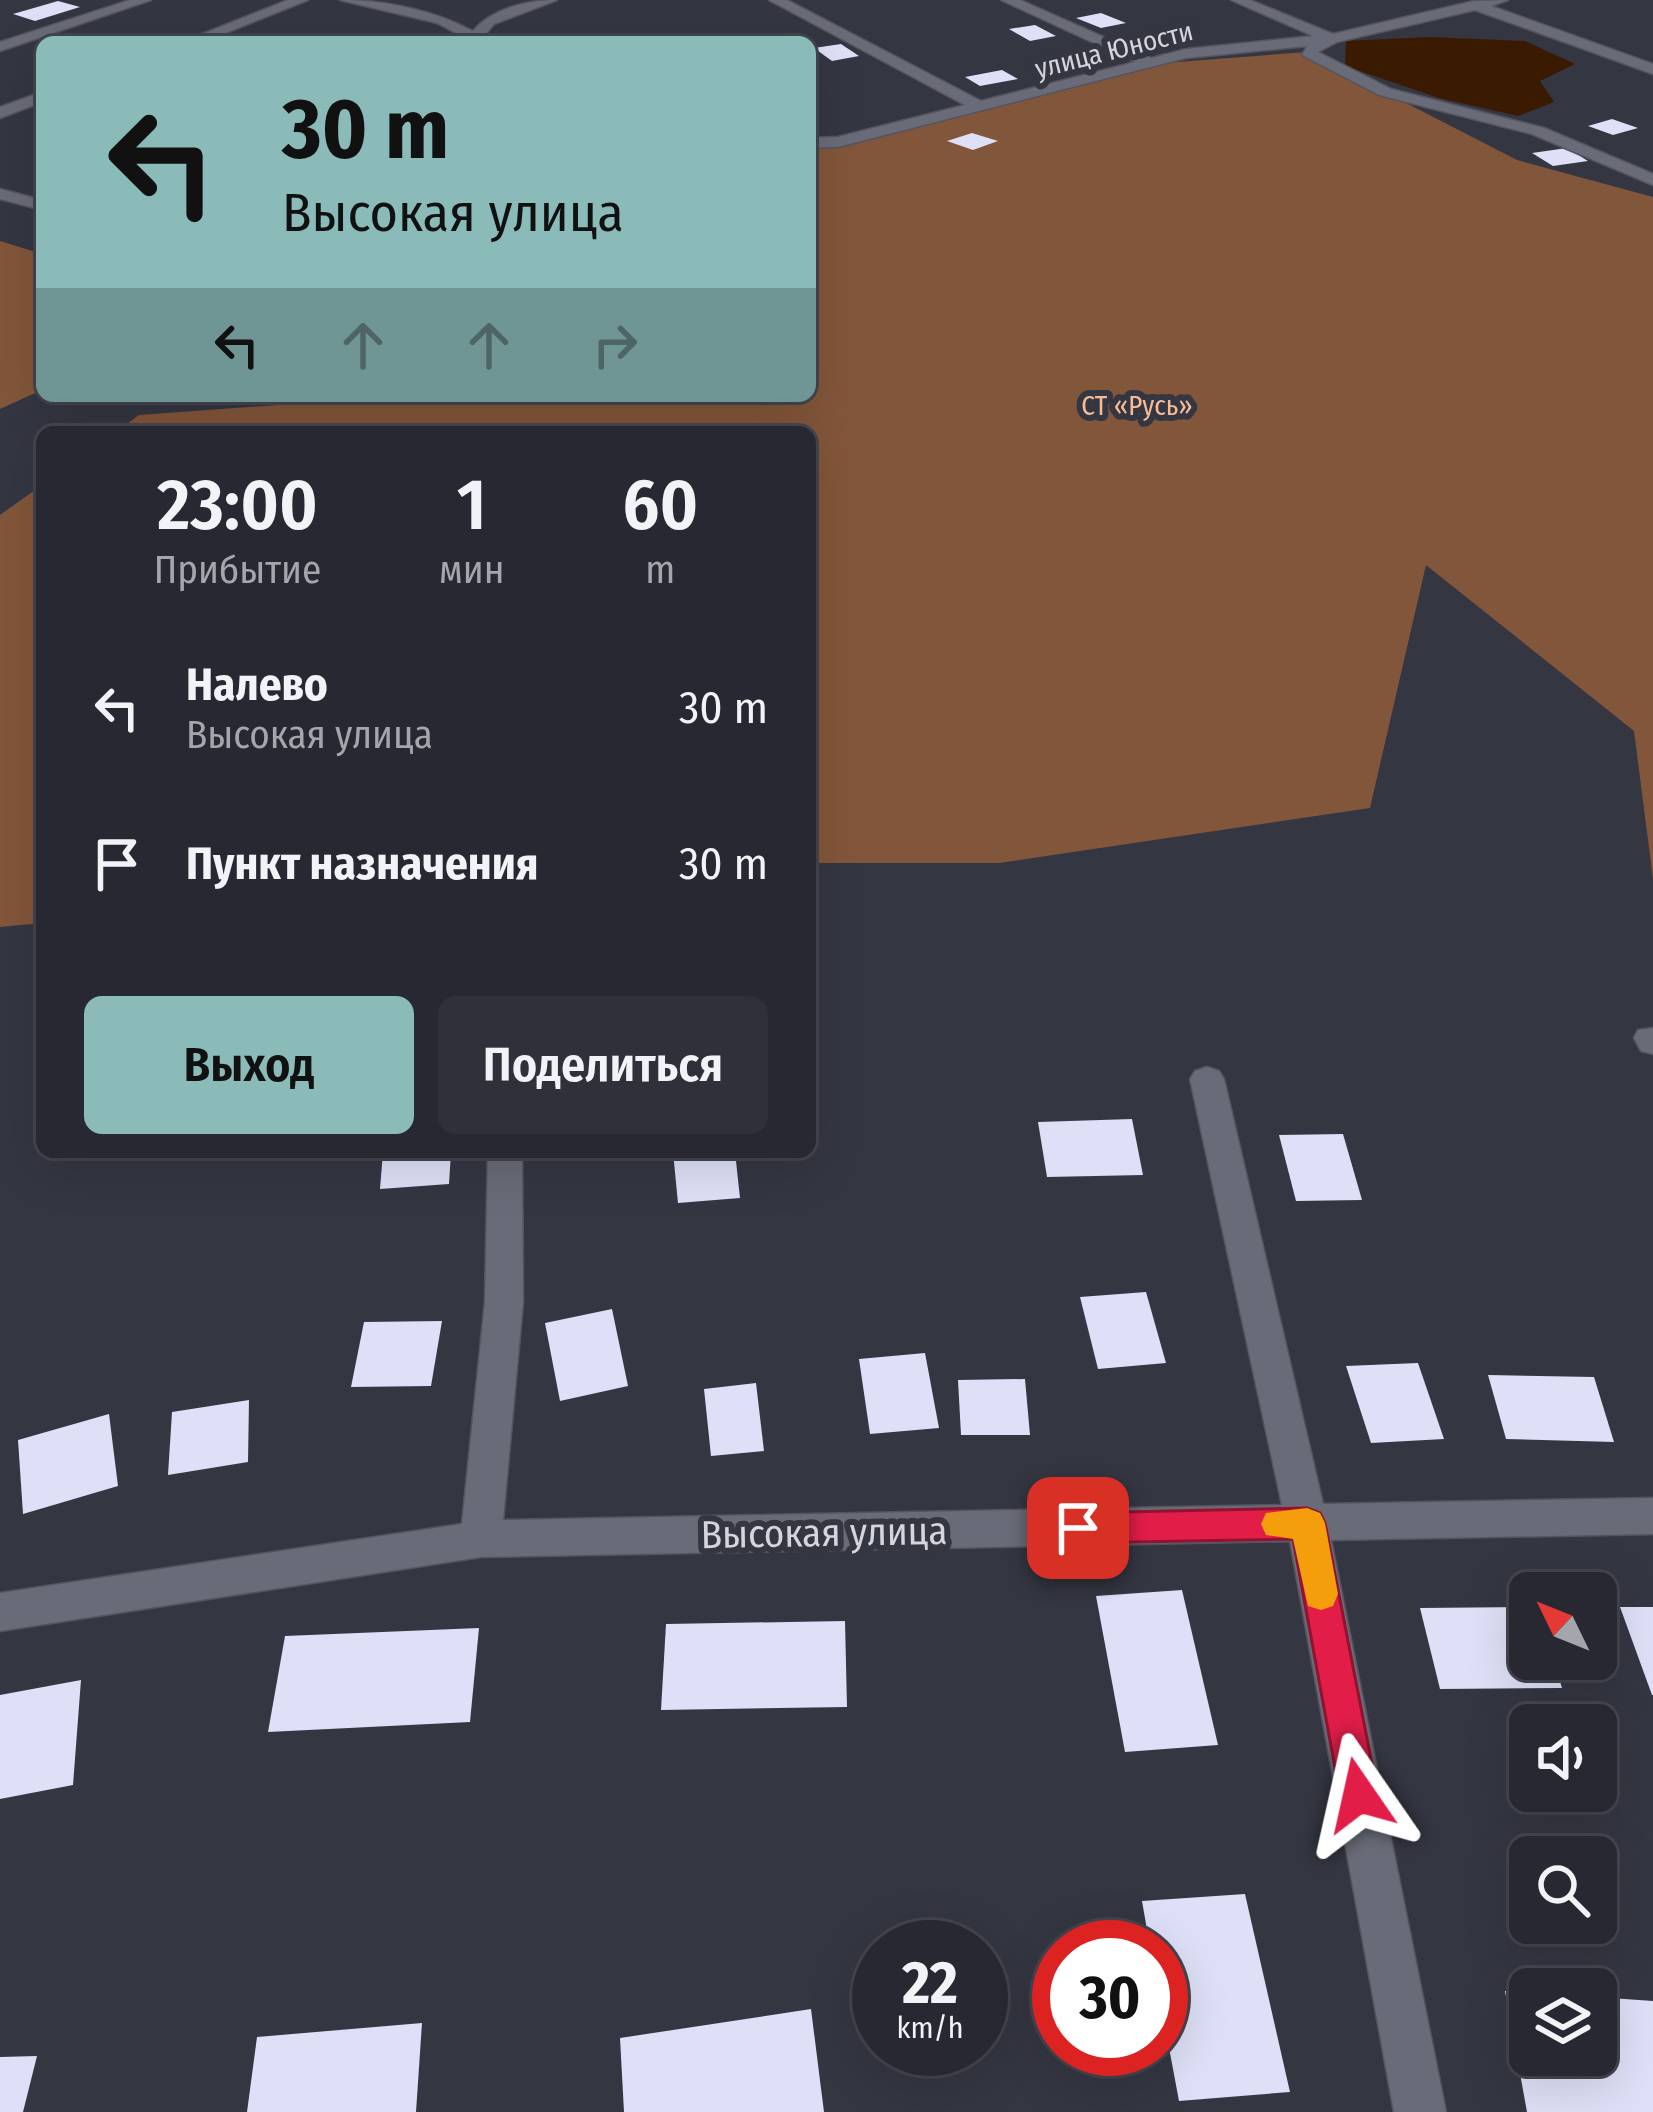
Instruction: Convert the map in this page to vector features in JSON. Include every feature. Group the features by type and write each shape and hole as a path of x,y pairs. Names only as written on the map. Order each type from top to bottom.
{"street":[{"path":"0,47 144,0"},
{"path":"205,36 301,0"},
{"path":"347,0 442,20 471,36"},
{"path":"480,36 489,21 550,0"},
{"path":"776,0 979,106"},
{"path":"1008,0 1150,64"},
{"path":"1238,0 1332,39"},
{"name":"улица Юности","path":"816,143 838,142 1202,52 1332,39 1468,3 1501,0"},
{"path":"1468,3 1653,69"},
{"path":"1332,39 1307,52 1385,92 1538,131 1653,180"},
{"path":"0,113 36,99"},
{"path":"0,194 36,204"},
{"path":"1207,1079 1307,1523 1420,2112"},
{"path":"481,1539 504,1302 505,1158"},
{"name":"Высокая улица","path":"0,1612 481,1539 1653,1516"}],"green space":[{"name":"СТ «Русь»","path":"1307,52 1517,160 1653,197 1653,879 1634,731 1426,565 1370,808 999,863 816,863 816,426 124,426 139,415 318,402 816,402 816,149 1151,64"},
{"path":"0,241 36,252 36,393 0,409"},
{"path":"36,489 36,924 0,927 0,515"}],"shaded area":[{"path":"1429,37 1525,41 1575,64 1540,81 1554,102 1518,116 1439,98 1345,66 1346,41"}],"building":[{"path":"58,1 80,7 35,21 13,14"},
{"path":"1101,13 1126,23 1101,28 1076,18"},
{"path":"1035,25 1056,36 1030,41 1009,29"},
{"path":"841,44 859,56 832,61 816,48"},
{"path":"1095,53 1112,62 1082,68 1064,58"},
{"path":"1002,70 1018,79 980,86 965,77"},
{"path":"1612,119 1638,128 1613,135 1588,126"},
{"path":"972,133 998,141 973,150 947,141"},
{"path":"1567,148 1588,161 1553,166 1532,153"},
{"path":"1132,1119 1143,1175 1047,1177 1038,1122"},
{"path":"1343,1134 1362,1200 1296,1201 1279,1135"},
{"path":"383,1158 451,1158 449,1184 380,1189"},
{"path":"674,1158 736,1158 740,1198 678,1203"},
{"path":"1146,1292 1166,1363 1098,1369 1080,1297"},
{"path":"612,1309 628,1386 560,1401 545,1323"},
{"path":"442,1321 431,1386 351,1387 364,1322"},
{"path":"925,1353 939,1428 870,1434 859,1359"},
{"path":"1418,1363 1444,1439 1371,1443 1346,1366"},
{"path":"1488,1375 1594,1377 1614,1442 1506,1439"},
{"path":"1025,1379 1030,1435 961,1435 958,1380"},
{"path":"756,1383 764,1451 711,1456 704,1389"},
{"path":"249,1400 248,1462 168,1475 172,1412"},
{"path":"109,1414 118,1486 23,1514 18,1440"},
{"path":"1182,1590 1218,1745 1125,1752 1096,1596"},
{"path":"1509,1607 1509,1680 1560,1680 1562,1688 1440,1689 1420,1608"},
{"path":"1620,1607 1653,1607 1653,1695 1652,1695"},
{"path":"845,1621 847,1707 661,1710 666,1624"},
{"path":"479,1628 470,1722 268,1732 285,1636"},
{"path":"81,1680 73,1785 0,1799 0,1695"},
{"path":"1245,1894 1290,2092 1179,2101 1174,2076 1188,2076 1188,1920 1145,1920 1142,1901"},
{"path":"1617,1998 1653,2001 1653,2112 1527,2112 1520,2076 1617,2076"},
{"path":"811,2009 824,2112 624,2112 620,2038"},
{"path":"422,2023 416,2112 247,2112 257,2037"},
{"path":"37,2056 23,2112 0,2112 0,2057"}],"slow traffic":[{"path":"1278,1524 1307,1523 1321,1594"}],"route":[{"path":"1078,1528 1307,1523 1359,1795"}]}
